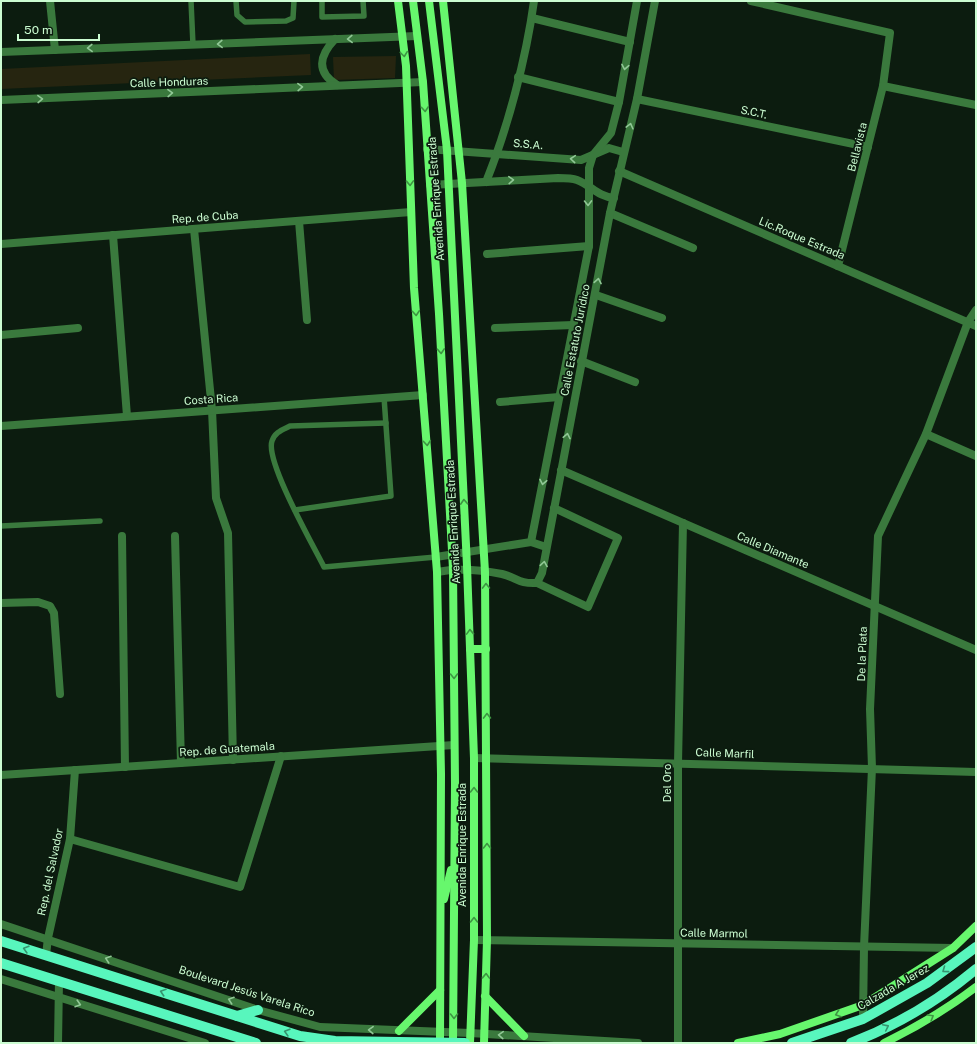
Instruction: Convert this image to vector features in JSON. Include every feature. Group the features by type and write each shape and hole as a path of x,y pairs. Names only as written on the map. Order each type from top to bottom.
{"main road":[{"name":"Boulevard Jesús Varela Rico","path":"1,941 300,1036 334,1041 454,1039 465,1043"},
{"name":"Calzada A Jerez","path":"792,1043 863,1019 927,982 976,947"},
{"path":"1,963 235,1040 256,1043"},
{"path":"851,1043 900,1021 962,981 976,969"},
{"path":"237,1016 258,1010"}],"street":[{"path":"50,1 55,50"},
{"name":"Avenida Enrique Estrada","path":"413,1 423,82 439,314 453,569 454,1039"},
{"name":"Avenida Enrique Estrada","path":"429,1 447,150 468,571 474,758 474,940 470,1043"},
{"path":"443,1 462,183 485,572 488,758 487,940 484,1043"},
{"path":"486,182 498,153 532,18 534,1"},
{"name":"Calle Estatuto Jurídico","path":"531,542 589,246 589,168 594,155 611,133 619,102 637,1"},
{"name":"Calle Estatuto Jurídico","path":"537,583 542,573 581,362 596,295 610,213 636,99 655,1"},
{"name":"Bellavista","path":"751,1 890,33 883,86 838,266"},
{"path":"397,2 406,83 414,288 437,572 441,746 440,1039"},
{"path":"532,18 630,42"},
{"path":"1,52 417,36"},
{"path":"335,39 326,48 322,58 323,69 328,79 338,86"},
{"path":"518,77 619,102"},
{"name":"Calle Honduras","path":"1,100 423,82"},
{"path":"883,86 976,105"},
{"name":"S.C.T.","path":"636,99 868,147"},
{"name":"S.S.A.","path":"427,149 581,160 609,148 623,152"},
{"name":"Lic.Roque Estrada","path":"619,171 972,324"},
{"path":"430,185 558,178 576,180 588,186 598,194 614,198"},
{"name":"Rep. de Cuba","path":"1,244 411,212"},
{"path":"610,213 693,248"},
{"path":"299,221 307,320"},
{"path":"194,229 212,410 216,498 228,533 234,760"},
{"path":"113,235 127,416"},
{"path":"487,254 589,246"},
{"path":"596,295 662,318"},
{"name":"De la Plata","path":"863,1019 864,947 872,768 870,709 878,536 926,434 972,324 976,310"},
{"path":"495,328 573,325"},
{"path":"1,335 78,328"},
{"path":"581,362 635,382"},
{"name":"Costa Rica","path":"1,426 423,395"},
{"path":"500,402 559,397"},
{"path":"926,434 976,456"},
{"name":"Calle Diamante","path":"561,470 976,650"},
{"path":"437,572 453,569 503,575 524,584 537,583 588,607 618,538 554,508"},
{"name":"Del Oro","path":"678,1043 678,763 683,523"},
{"path":"122,536 125,767"},
{"path":"175,536 182,763"},
{"path":"436,557 531,542 546,547"},
{"path":"1,603 38,602 50,606 54,613 60,694"},
{"path":"470,649 486,649"},
{"name":"Rep. de Guatemala","path":"1,775 454,744"},
{"path":"70,839 240,887 281,756"},
{"name":"Calle Marfil","path":"474,758 976,772"},
{"name":"Rep. del Salvador","path":"46,955 48,938 70,839 76,770"},
{"path":"441,912 454,858"},
{"name":"Boulevard Jesús Varela Rico","path":"1,924 48,938 258,1010 320,1027 399,1031 440,1039"},
{"path":"738,1043 780,1034 863,1005 953,948 976,926"},
{"name":"Calle Marmol","path":"474,940 953,948"},
{"path":"1,979 205,1043"},
{"path":"58,1043 59,981"},
{"path":"884,1043 925,1021 976,987"},
{"path":"399,1031 440,990"},
{"path":"485,996 524,1036"},
{"name":"Boulevard Jesús Varela Rico","path":"454,1039 470,1033 638,1043"}],"lane":[{"path":"191,1 193,45"},
{"path":"236,1 237,15 245,22 286,21 293,18 294,1"},
{"path":"322,1 322,17 364,16 363,1"},
{"path":"294,510 391,496 384,397"},
{"path":"386,423 290,426 276,433 271,442 271,454 294,510 324,567 436,557"},
{"path":"1,526 100,521"}],"shaded area":[{"path":"310,54 311,75 1,89 1,69"},
{"path":"396,56 395,78 334,80 333,57"}]}
